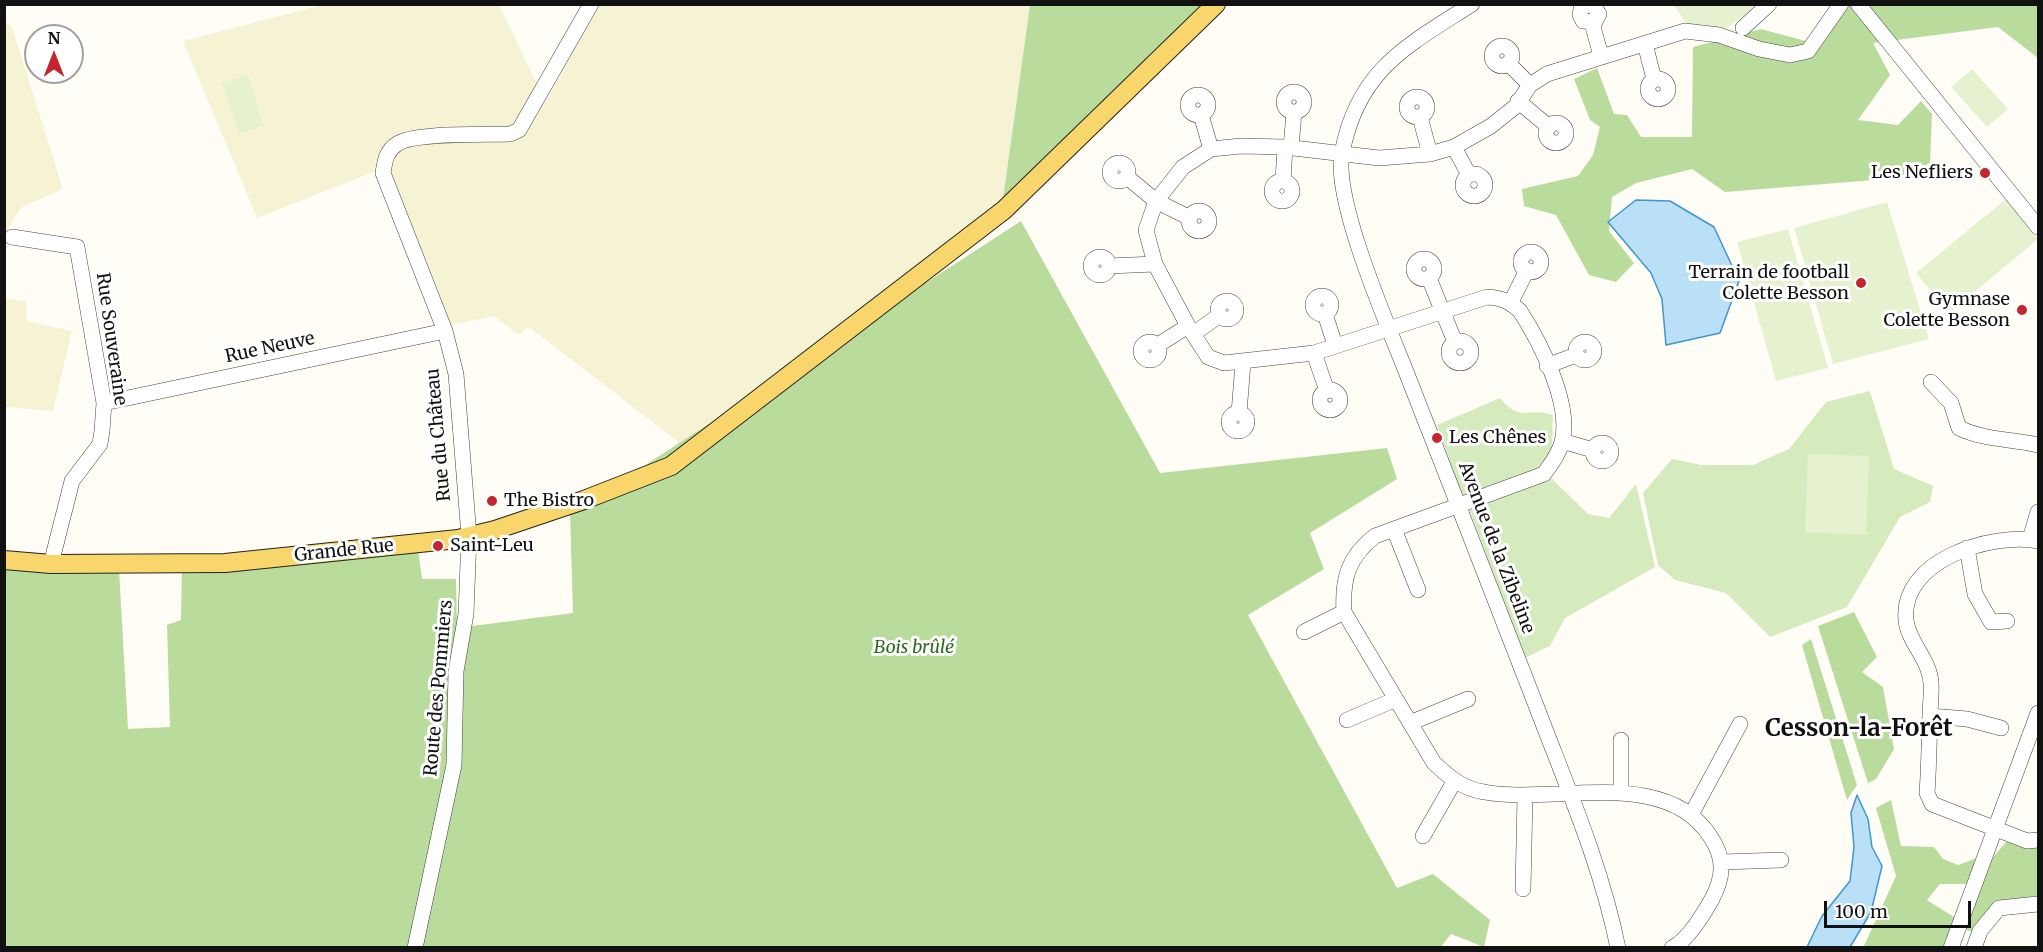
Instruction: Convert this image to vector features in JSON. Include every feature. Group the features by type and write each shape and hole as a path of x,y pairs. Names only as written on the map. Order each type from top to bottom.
{"main road":[{"name":"Grande Rue","path":"4,560 51,564 225,562 469,536 584,500 671,466 1004,210 1216,4"}],"street":[{"name":"Rue du Château","path":"469,536 456,374 445,331 383,173 388,152 407,138 510,134 519,130 591,4"},
{"name":"Avenue de la Zibeline","path":"1472,4 1409,45 1379,71 1352,117 1340,171 1347,209 1389,328 1596,864 1618,948"},
{"path":"1588,4 1581,9 1580,15 1586,23 1592,23"},
{"path":"1592,4 1599,14 1592,23"},
{"path":"1743,28 1769,4"},
{"path":"1672,948 1680,944 1711,902 1720,883 1723,862 1714,842 1692,813 1652,798 1621,793 1525,797 1482,792 1454,782 1434,763 1394,700 1344,612 1342,588 1348,567 1360,547 1375,536 1458,505 1468,504 1544,474 1563,441 1562,408 1556,382 1546,366 1529,326 1510,302 1487,297 1444,313 1389,328 1314,353 1243,363 1224,363 1208,357 1190,330 1155,264 1146,230 1155,201 1183,167 1211,149 1241,146 1288,148 1400,159 1430,154 1454,147 1491,126 1518,101 1530,85 1557,69 1685,31 1719,35 1759,49 1790,55 1808,51 1817,43 1841,4"},
{"path":"1858,4 2038,227"},
{"path":"1592,23 1601,56"},
{"path":"1645,44 1654,79"},
{"path":"1508,63 1530,85"},
{"path":"1518,101 1549,127"},
{"path":"1282,181 1294,112"},
{"path":"1201,115 1211,149"},
{"path":"1420,117 1430,154"},
{"path":"1454,147 1469,175"},
{"path":"1127,177 1155,201 1190,218"},
{"name":"Rue Souveraine","path":"12,237 77,247 104,403 99,444 72,481 51,564"},
{"path":"1109,266 1155,264"},
{"path":"1510,302 1527,270"},
{"path":"1429,278 1455,342"},
{"path":"1324,314 1335,345"},
{"path":"1158,345 1220,315"},
{"name":"Rue Neuve","path":"104,403 445,331"},
{"path":"1540,350 1535,362 1539,373 1556,382"},
{"path":"1314,353 1327,391"},
{"path":"1546,366 1576,355"},
{"path":"1239,413 1243,363"},
{"path":"1931,382 1951,404 1959,428 1977,437 2010,438 2038,445"},
{"path":"1563,441 1593,450"},
{"path":"2038,512 2034,540 1994,541 1966,548 1931,566 1909,596 1905,608 1906,623 1932,682 1927,793 1932,804 2026,841 2038,840"},
{"path":"1394,529 1418,590"},
{"name":"Route des Pommiers","path":"415,948 454,765 456,671 466,614 469,536"},
{"path":"1966,548 1974,594 1992,622 2007,621"},
{"path":"1304,632 1344,612"},
{"path":"1410,723 1468,699"},
{"path":"1347,720 1394,700"},
{"path":"1951,948 2038,714"},
{"path":"1930,716 1967,719 2001,728"},
{"path":"1692,813 1740,724"},
{"path":"1621,740 1621,793"},
{"path":"1423,836 1454,782"},
{"path":"1523,889 1525,797"},
{"path":"1723,862 1781,860"},
{"path":"1974,948 1980,931 1999,908 2038,904"}],"shaded area":[{"path":"322,5 499,5 546,102 598,5 1030,5 1002,206 681,444 529,327 518,335 494,316 437,328 376,171 257,218 183,41"},
{"path":"5,22 12,27 24,65 24,84 30,84 63,189 22,207 5,232"},
{"path":"5,298 26,302 27,321 72,331 53,411 5,407"}],"green space":[{"path":"1030,5 1227,5 1002,206"},
{"path":"1674,5 1761,5 1725,29 1687,25"},
{"path":"1830,5 2038,5 2038,58 1998,27 1873,43 1890,75 1858,120 1898,125 1921,101 1932,114 1930,163 1899,178 1725,192 1692,169 1636,183 1612,197 1609,231 1634,263 1616,282 1589,275 1556,215 1524,206 1522,189 1578,176 1593,155 1600,127 1590,120 1574,79 1597,68 1614,114 1627,115 1641,137 1692,137 1693,47 1761,29 1813,43"},
{"path":"1972,69 2008,109 1987,127 1951,87"},
{"path":"248,75 264,126 239,134 222,83"},
{"path":"2006,199 2038,239 1949,313 1916,273"},
{"name":"Terrain de football Colette Besson","path":"1887,202 1929,339 1833,364 1794,228"},
{"name":"Bois brûlé","path":"1021,221 1160,473 1387,448 1397,479 1310,533 1324,569 1248,615 1397,888 1433,874 1490,920 1484,947 1451,934 1440,948 5,947 4,567 119,570 128,729 170,727 167,625 181,620 182,566 418,549 422,579 456,579 457,628 573,613 570,514"},
{"path":"1788,229 1828,368 1776,381 1737,242"},
{"path":"1870,391 1894,469 1933,486 1930,502 1900,517 1847,607 1770,637 1726,593 1675,580 1658,565 1643,493 1672,459 1701,465 1753,465 1789,449 1826,402"},
{"path":"1500,398 1508,406 1520,412 1553,415 1552,448 1541,468 1462,497 1437,425"},
{"path":"1808,454 1869,456 1866,535 1805,532"},
{"path":"1548,475 1588,514 1609,518 1636,484 1655,567 1565,618 1550,646 1525,658 1468,506"},
{"path":"1854,612 1877,657 1862,672 1883,687 1894,749 1876,779 1868,783 1818,626"},
{"path":"1811,639 1857,785 1847,800 1802,645"},
{"path":"1891,800 1901,846 1934,847 1943,859 1958,865 1977,858 1967,884 1940,884 1927,900 1957,919 1946,947 1863,948 1896,876 1876,808"},
{"path":"2007,841 2038,846 2038,896 2006,900 1973,932 1966,930 1988,863"}],"water":[{"path":"1636,200 1670,201 1714,227 1739,281 1720,333 1666,345 1662,299 1651,273 1608,222"},
{"path":"1857,795 1868,819 1872,847 1882,866 1871,912 1850,947 1807,947 1822,916 1850,881 1854,847 1851,813"}],"place":[{"name":"Les Nefliers","path":"1985,173"},
{"name":"Terrain de football Colette Besson","path":"1861,283"},
{"name":"Gymnase Colette Besson","path":"2022,310"},
{"name":"Les Chênes","path":"1437,438"},
{"name":"The Bistro","path":"492,501"},
{"name":"Saint-Leu","path":"438,546"}],"district":[{"name":"Cesson-la-Forêt","path":"1859,729"}]}
